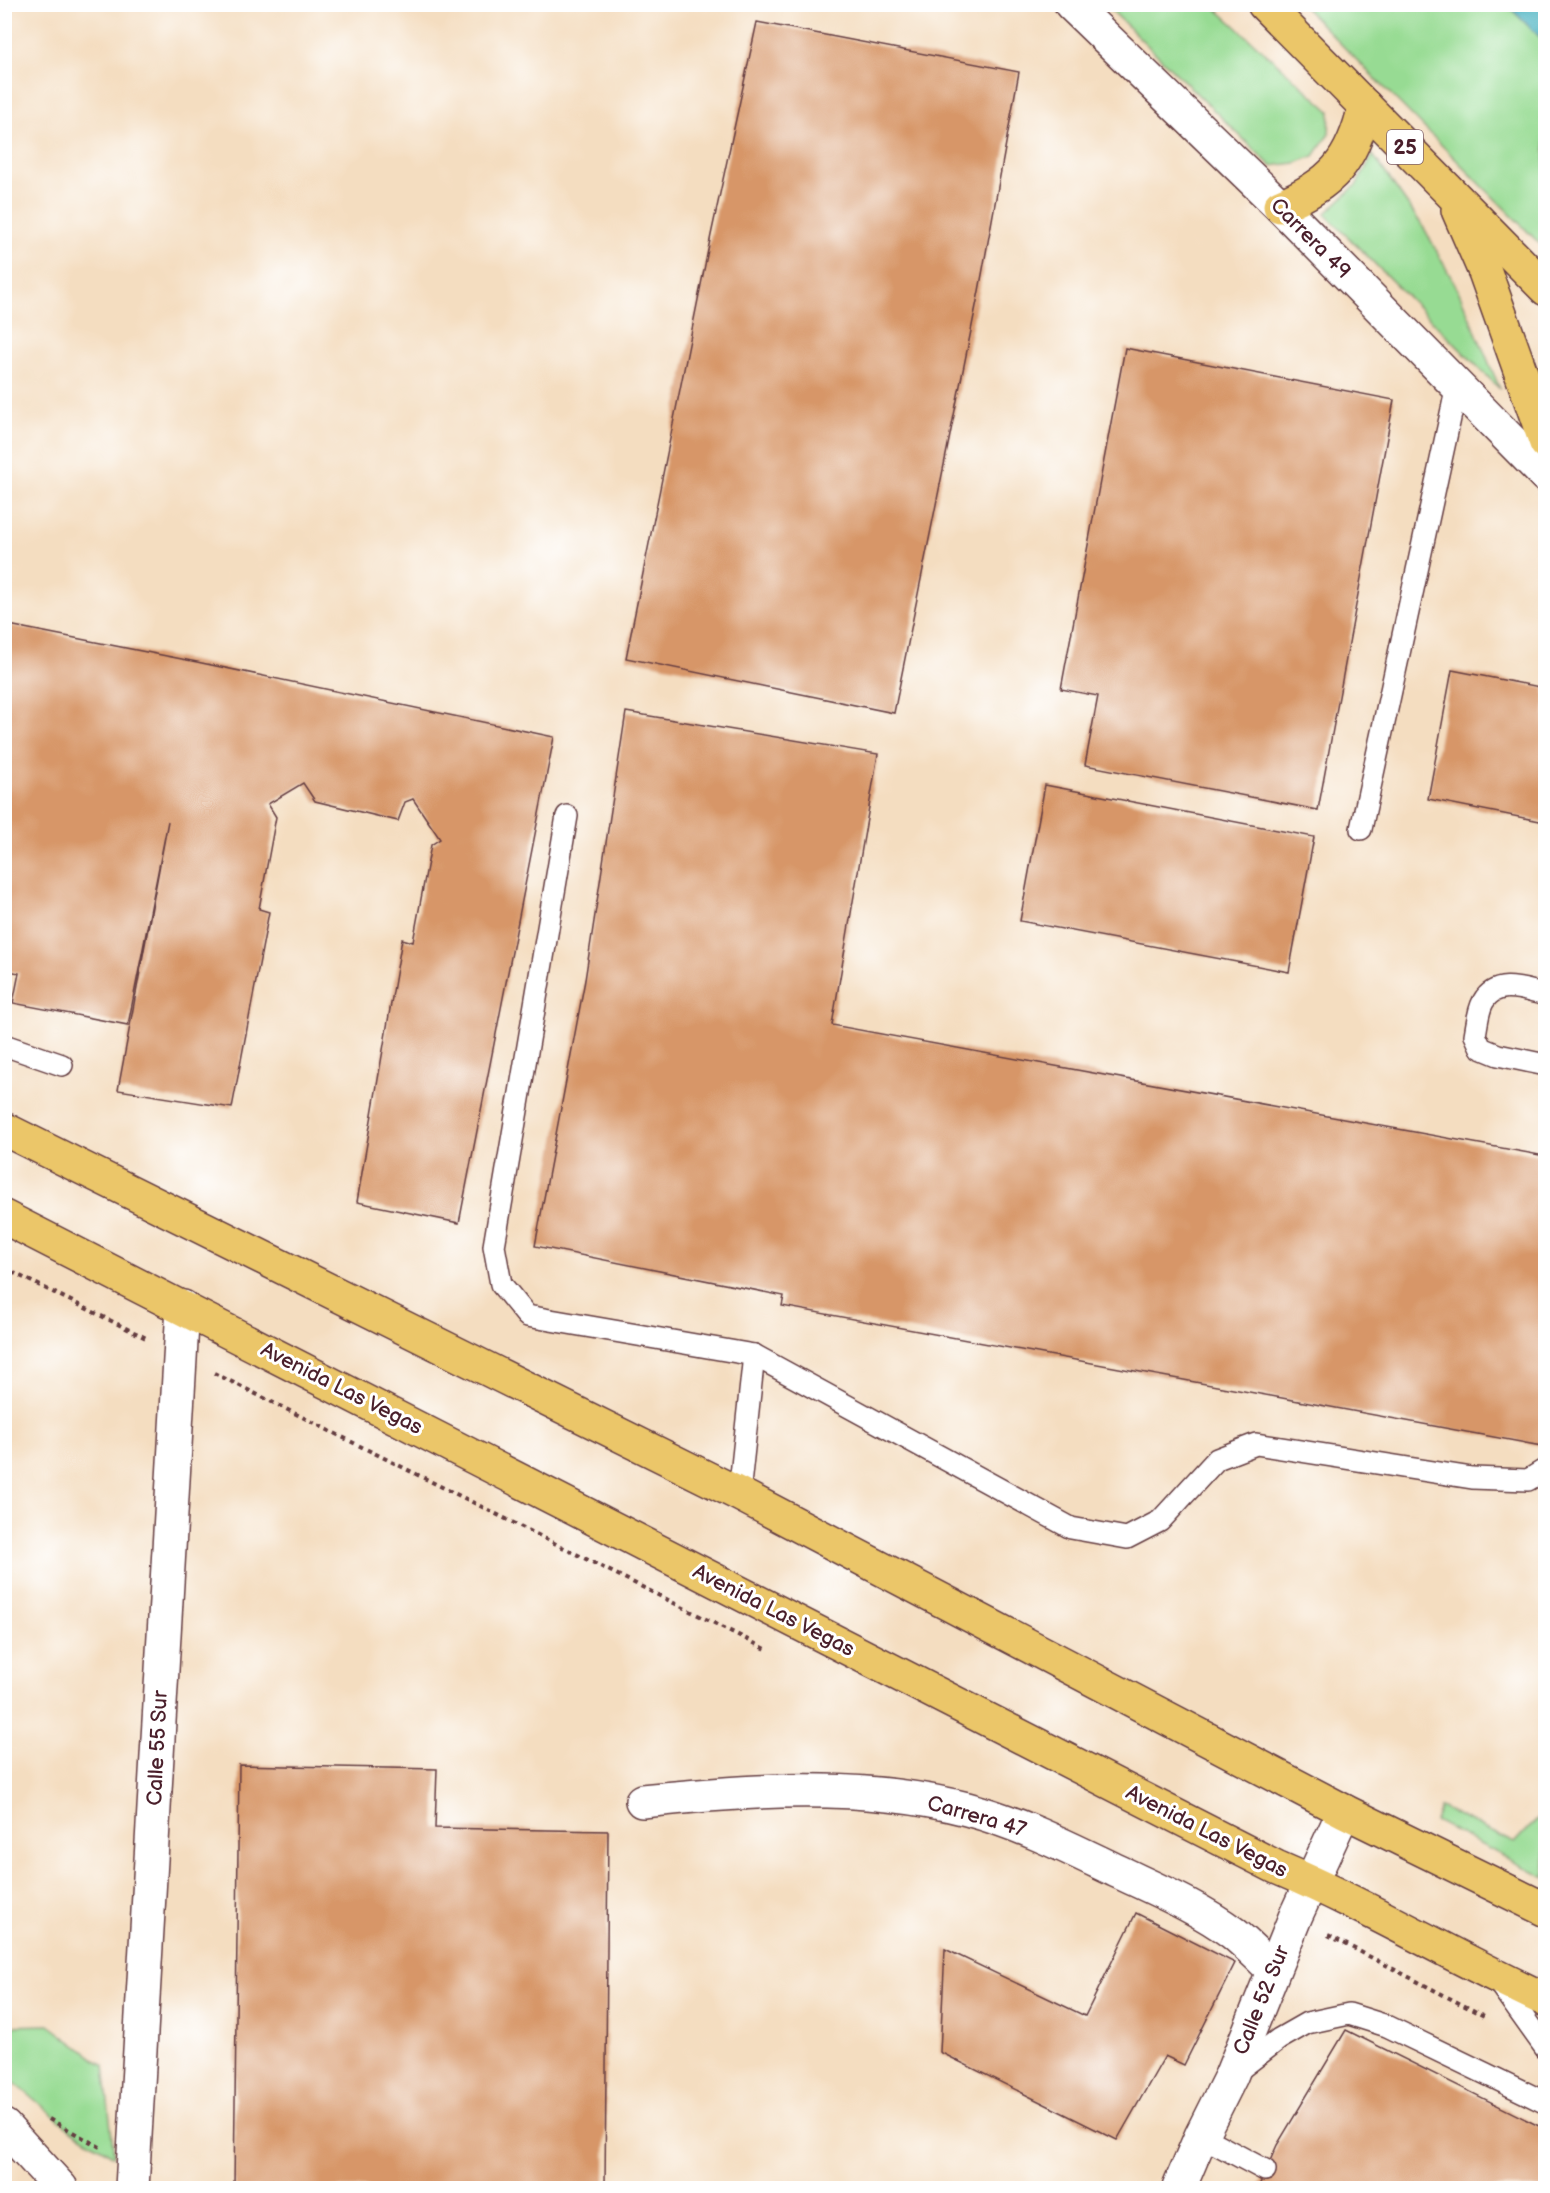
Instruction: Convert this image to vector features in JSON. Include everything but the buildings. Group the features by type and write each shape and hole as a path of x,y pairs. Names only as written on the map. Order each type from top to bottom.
{"main road":[{"name":"25","path":"1264,4 1545,289"},
{"path":"1280,206 1306,195 1328,179 1346,158 1359,133 1365,106"},
{"path":"1452,194 1485,272 1545,442"},
{"path":"4,1129 739,1494 1344,1811 1545,1910"},
{"name":"Avenida Las Vegas","path":"4,1218 183,1307 1276,1867 1311,1882 1545,2000"}],"street":[{"name":"Carrera 49","path":"1071,4 1280,206 1545,476"},
{"name":"Calle 55 Sur","path":"133,2177 183,1307"},
{"name":"Carrera 47","path":"642,1801 730,1792 815,1792 899,1795 968,1809 1044,1836 1195,1908 1234,1934 1273,1971"},
{"name":"Calle 52 Sur","path":"1179,2188 1201,2136 1231,2076 1273,1971 1344,1811"},
{"path":"4,2126 61,2188"}],"lane":[{"path":"1360,829 1457,386"},
{"path":"567,816 494,1246 501,1284 527,1316 754,1355 1071,1528 1127,1538 1160,1521 1217,1460 1256,1444 1472,1478 1528,1480 1545,1468"},
{"path":"1545,995 1509,987 1493,990 1483,1002 1475,1035 1481,1048 1498,1055 1545,1065"},
{"path":"4,1045 62,1065"},
{"path":"739,1494 754,1355"},
{"path":"1494,1976 1545,2049"},
{"path":"1231,2076 1279,2039 1307,2023 1349,2014 1387,2026 1545,2103"},
{"path":"1201,2136 1265,2169"}],"path":[{"path":"4,1268 769,1651"},
{"path":"1328,1935 1493,2021"},
{"path":"46,2117 133,2177"}],"green space":[{"path":"1106,5 1212,5 1330,111 1329,134 1314,156 1295,163 1271,166"},
{"path":"1302,5 1507,5 1545,42 1545,249"},
{"path":"1373,155 1424,228 1458,290 1500,389 1325,214 1357,184"},
{"path":"1440,1807 1515,1843 1545,1811 1545,1878 1435,1821"},
{"path":"49,2025 104,2066 114,2156 70,2129 5,2075 5,2026"}],"water":[{"path":"1507,5 1545,5 1545,42"}]}
